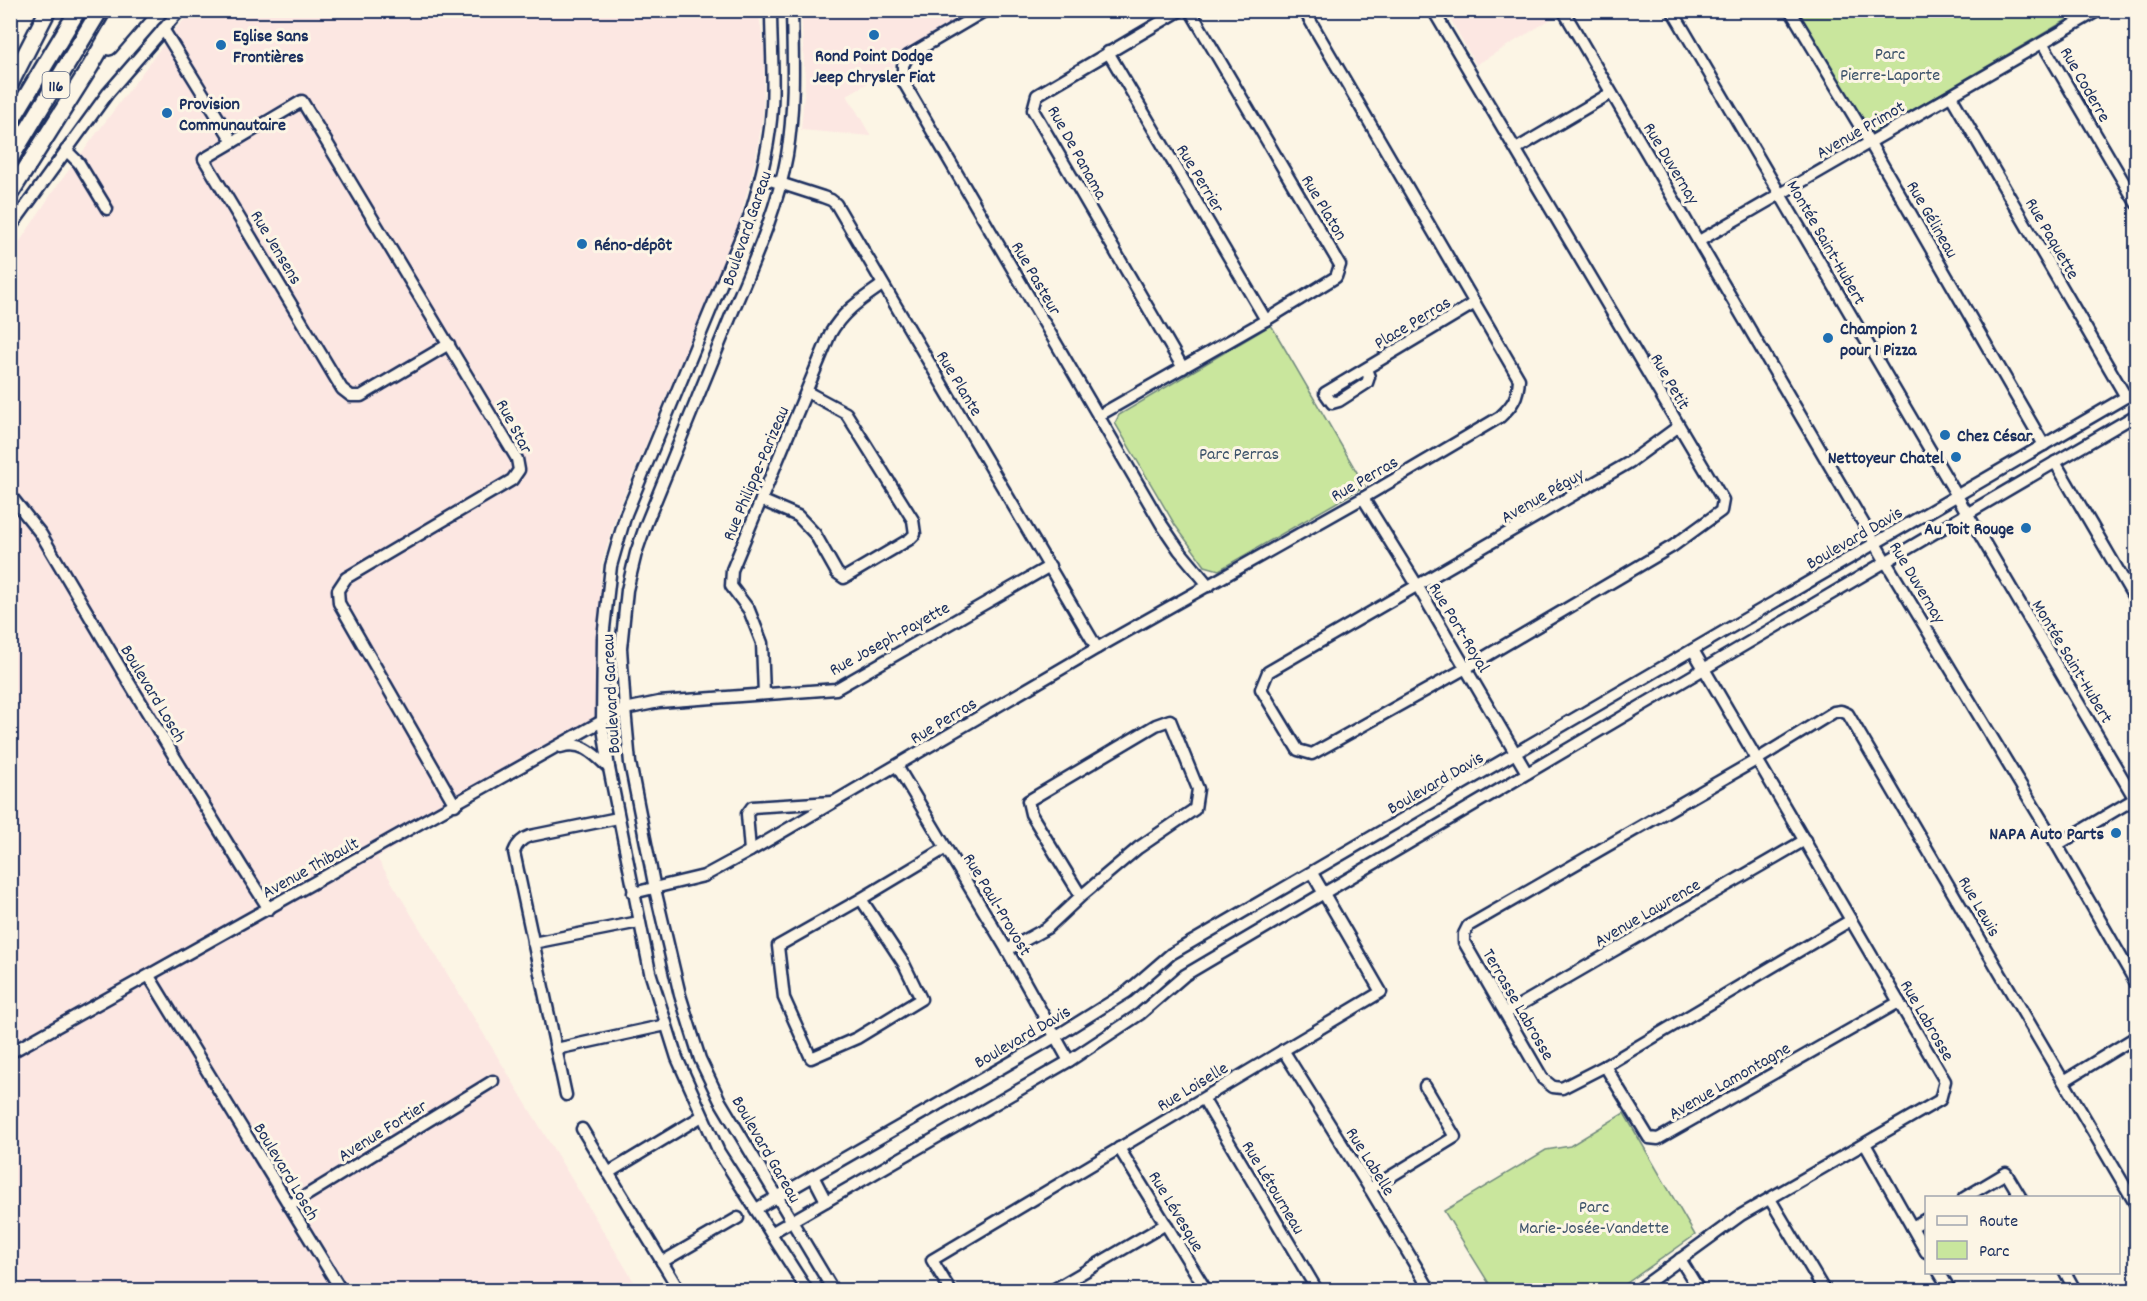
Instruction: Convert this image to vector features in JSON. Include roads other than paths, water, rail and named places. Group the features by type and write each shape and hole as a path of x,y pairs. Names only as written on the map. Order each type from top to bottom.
{"highway":[{"path":"10,84 48,10"},
{"name":"116","path":"10,123 78,10"},
{"name":"116","path":"10,159 100,10"},
{"path":"10,194 123,10"},
{"path":"90,67 141,10"}],"street":[{"path":"10,228 116,84 180,10"},
{"name":"Boulevard Gareau","path":"771,10 772,105 768,146 761,177 750,215 626,514 610,566 603,638 602,721 618,818 650,972 677,1058 719,1152 807,1290"},
{"name":"Boulevard Gareau","path":"792,10 794,72 792,110 787,153 780,184 760,247 636,553 627,590 621,648 630,763 655,889 680,995 700,1059 720,1101 775,1197 833,1290"},
{"name":"Rue Pasteur","path":"986,10 908,56 903,65 903,81 1162,525 1209,586"},
{"name":"Rue De Panama","path":"1181,10 1037,95 1033,110 1183,368"},
{"name":"Rue Platon","path":"1098,416 1266,320 1336,277 1340,265 1190,10"},
{"name":"Rue Perras","path":"633,893 705,876 1097,648 1363,498 1500,417 1512,406 1519,393 1520,379 1304,10"},
{"name":"Rue Petit","path":"1433,10 1723,500 1721,511 1673,546 1466,668"},
{"name":"Rue Duvernay","path":"1563,10 1886,562 2057,845 2136,983"},
{"name":"Montée Saint-Hubert","path":"1672,10 2136,799"},
{"name":"Rue Gélineau","path":"1790,10 1870,143 2044,445"},
{"name":"Avenue Primot","path":"1699,241 2099,10"},
{"path":"163,29 232,142"},
{"name":"Rue Coderre","path":"2043,44 2136,203"},
{"name":"Rue Perrier","path":"1108,52 1266,320"},
{"path":"1516,149 1611,93"},
{"name":"Rue Paquette","path":"1951,96 2126,398"},
{"name":"Rue Star","path":"232,142 302,101 517,459 519,470 512,480 346,579 338,590 339,603 455,805"},
{"name":"Rue Jensens","path":"232,142 204,159 342,389 351,396 361,396 449,344"},
{"path":"66,150 79,163 106,209"},
{"name":"Rue Plante","path":"761,177 823,196 836,204 1097,648"},
{"name":"Rue Philippe-Parizeau","path":"764,694 762,642 749,610 731,586 732,570 838,319 882,285"},
{"name":"Place Perras","path":"1366,369 1475,303"},
{"name":"Boulevard Davis","path":"756,1209 1055,1037 1127,992 1171,954 2136,391"},
{"path":"761,500 798,516 815,534 837,573 844,578 915,534 913,520 846,412 807,392"},
{"name":"Boulevard Davis","path":"771,1233 1069,1060 1140,1014 1185,975 2136,416"},
{"name":"Avenue Péguy","path":"1466,668 1312,754 1298,750 1261,689 1268,672 1630,462 1679,426"},
{"path":"2024,457 2034,474"},
{"path":"2055,462 2136,601"},
{"name":"Boulevard Losch","path":"10,495 41,534 125,676 269,909"},
{"name":"Rue Port-Royal","path":"1363,498 1417,585 1527,773"},
{"name":"Rue Joseph-Payette","path":"625,709 659,702 836,689 1050,566"},
{"name":"Rue Labrosse","path":"1638,1290 1741,1215 1940,1100 1945,1082 1694,650"},
{"name":"Avenue Thibault","path":"10,1053 625,709"},
{"name":"Rue Lewis","path":"1758,759 1834,712 1841,711 1848,714 2136,1205"},
{"path":"1007,950 1047,928 1138,848 1195,809 1198,789 1170,720 1156,725 1028,801 1031,814 1081,896"},
{"path":"550,752 569,744 577,745 592,752 609,768"},
{"name":"Terrasse Labrosse","path":"1758,759 1468,926 1464,934 1464,942 1543,1079 1552,1087 1562,1088 1605,1066 1851,920"},
{"name":"Rue Paul-Provost","path":"897,766 1007,950 1069,1060"},
{"path":"2057,845 2136,799"},
{"name":"Rue Perras","path":"750,851 747,814 752,807 835,802"},
{"path":"566,1095 514,852 523,838 618,818"},
{"name":"Avenue Lawrence","path":"1506,1013 1805,840"},
{"path":"861,899 904,964 921,999 857,1038 811,1058 784,998 778,946 946,848"},
{"name":"Rue Loiselle","path":"950,1290 932,1260 1381,992 1312,873"},
{"path":"533,944 639,922"},
{"name":"Boulevard Losch","path":"149,976 341,1290"},
{"name":"Avenue Lamontagne","path":"1605,1066 1648,1138 1658,1140 1899,1002"},
{"path":"556,1049 666,1025"},
{"path":"2064,1081 2136,1037"},
{"name":"Rue Labelle","path":"1283,1050 1430,1290"},
{"name":"Avenue Fortier","path":"289,1206 493,1081"},
{"path":"1370,1190 1455,1137 1425,1086"},
{"name":"Rue Létourneau","path":"1203,1100 1317,1290"},
{"path":"608,1173 702,1116"},
{"path":"582,1129 679,1290"},
{"path":"1864,1144 1925,1250"},
{"name":"Rue Lévesque","path":"1119,1148 1206,1290"},
{"path":"1966,1196 2006,1173 2020,1196"},
{"path":"813,1176 826,1201"},
{"path":"1770,1198 1824,1290"},
{"path":"662,1262 738,1218"},
{"path":"1912,1227 1925,1220"},
{"path":"1053,1290 1166,1224"},
{"path":"1680,1259 1699,1290"},
{"path":"1940,1274 1950,1290"},
{"path":"2066,1274 2076,1290"}],"railway":[{"path":"10,15 13,10"}],"place":[{"name":"Rond Point Dodge Jeep Chrysler Fiat","path":"874,35"},
{"name":"Eglise Sans Frontières","path":"221,45"},
{"name":"Provision Communautaire","path":"167,113"},
{"name":"Réno-dépôt","path":"582,244"},
{"name":"Champion 2 pour 1 Pizza","path":"1828,338"},
{"name":"Chez César","path":"1945,435"},
{"name":"Nettoyeur Chatel","path":"1956,457"},
{"name":"Au Toit Rouge","path":"2026,528"},
{"name":"NAPA Auto Parts","path":"2116,833"}],"park label":[{"name":"Parc Pierre-Laporte","path":"1890,63"},
{"name":"Parc Perras","path":"1239,453"},
{"name":"Parc Marie-Josée-Vandette","path":"1594,1216"}]}
